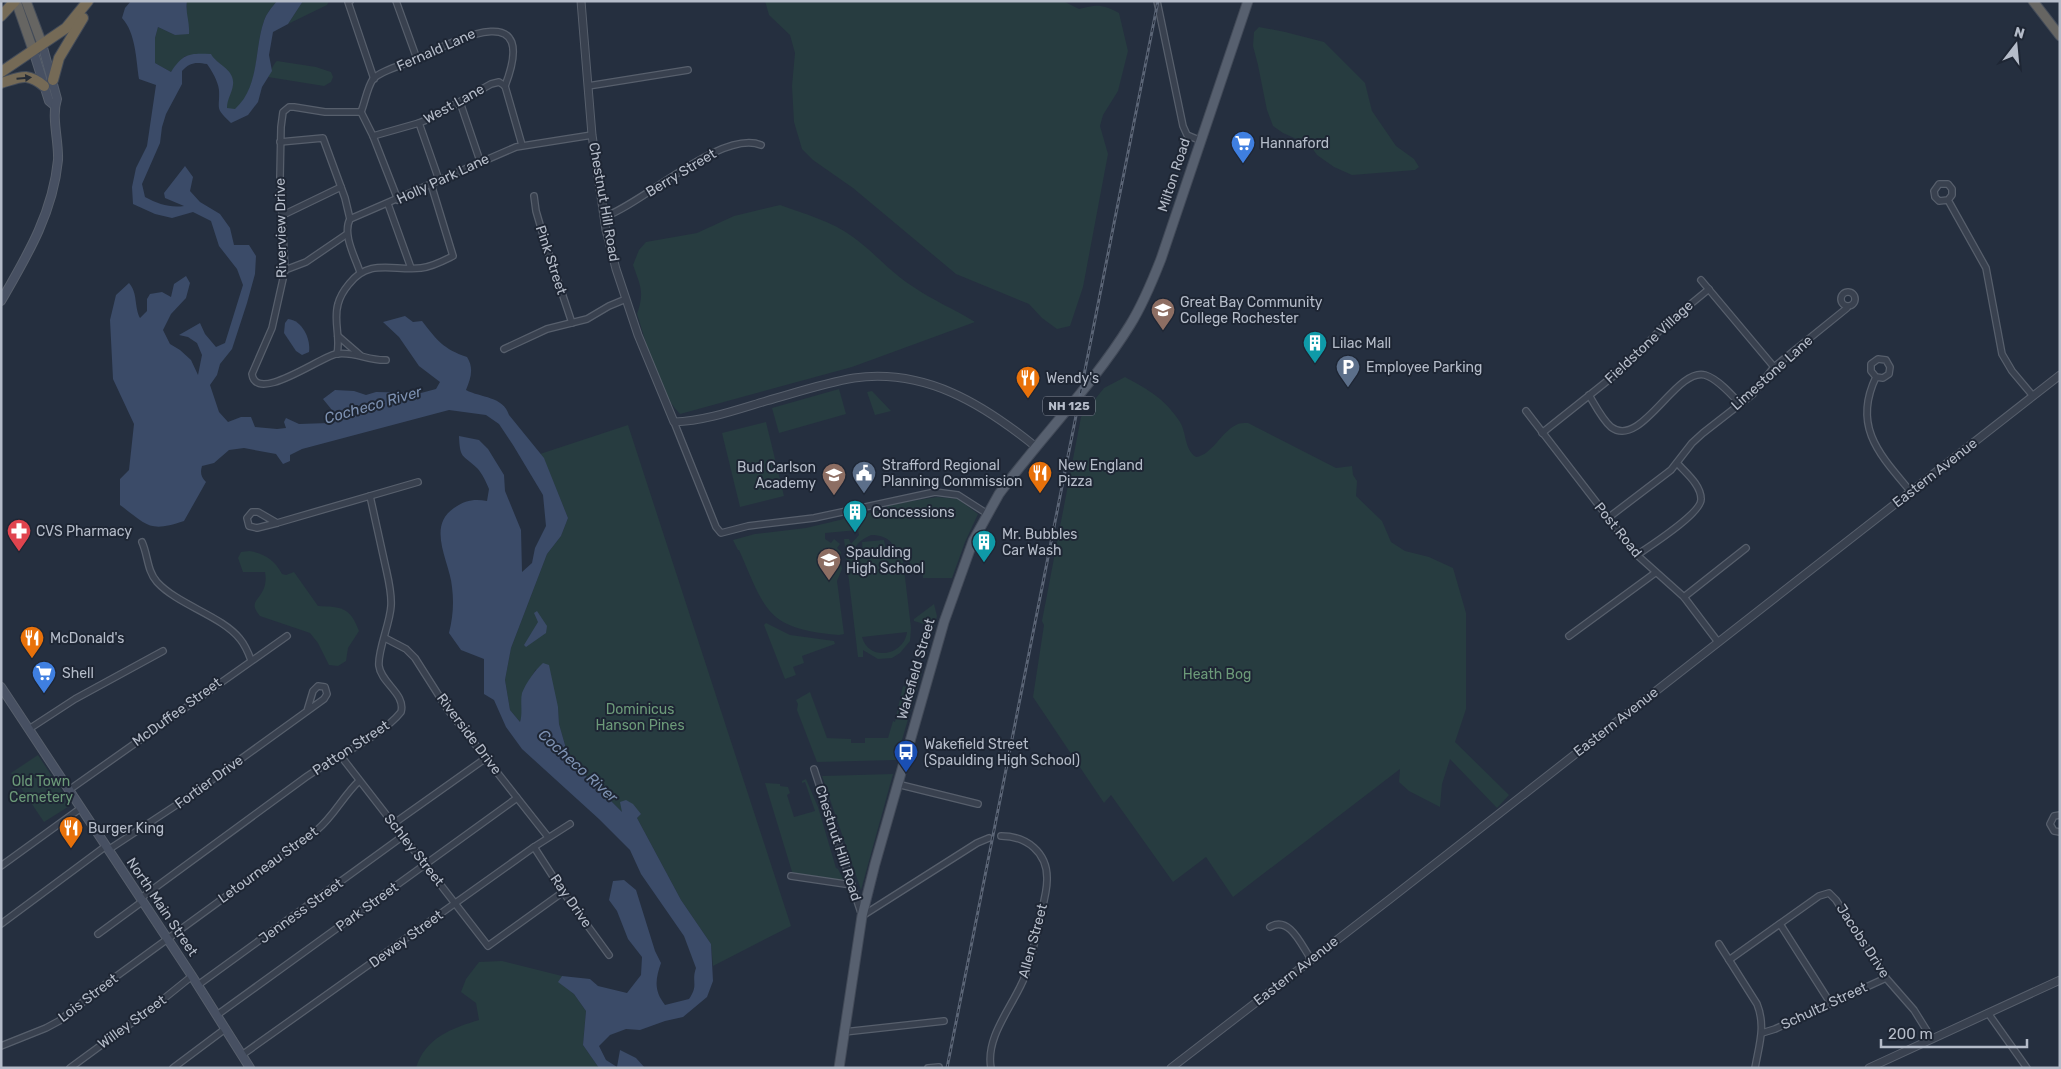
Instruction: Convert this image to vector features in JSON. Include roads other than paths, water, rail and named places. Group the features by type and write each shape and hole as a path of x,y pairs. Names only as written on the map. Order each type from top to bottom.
{"highway":[{"path":"1,16 15,1 33,50"},
{"path":"26,1 42,44"},
{"path":"1,72 66,28 90,1"},
{"path":"53,80 59,58 90,1"},
{"path":"2033,1 2060,36"},
{"path":"1,83 28,76 44,86"}],"main road":[{"name":"Milton Road","path":"1112,351 1134,318 1152,281 1248,1"},
{"path":"1,301 40,229 51,199 58,159 55,106 57,99 42,44"},
{"path":"33,50 49,101 55,106"},
{"name":"Wakefield Street","path":"839,1068 862,916 897,784 944,622 968,553 986,513 999,493 1112,351"},
{"name":"North Main Street","path":"1,687 142,899 250,1068"}],"street":[{"path":"350,1 348,2 374,79 361,112 373,136 398,200"},
{"path":"396,1 417,59"},
{"name":"Chestnut Hill Road","path":"581,1 592,135 610,247 646,356 716,527 721,533 728,532 748,526 814,518 935,492 952,493 964,498 986,513"},
{"path":"1157,1 1183,126 1187,134 1200,140"},
{"name":"Fernald Lane","path":"374,79 457,38 492,27 502,27 510,33 512,45 510,68 505,86"},
{"path":"588,86 688,70"},
{"name":"West Lane","path":"373,136 419,123 491,84 498,82 505,86"},
{"path":"505,86 522,145"},
{"path":"460,102 480,161"},
{"name":"Riverview Drive","path":"337,354 274,382 263,385 257,384 253,379 253,369 272,328 285,270 280,177 282,115 289,107 325,112 361,112"},
{"path":"419,123 438,180"},
{"name":"Holly Park Lane","path":"350,219 398,200 480,161 522,145 592,135"},
{"path":"280,142 323,138 341,187 350,219 348,234 360,272"},
{"name":"Berry Street","path":"604,217 624,209 695,162 716,151 741,142 750,141 761,145"},
{"path":"386,360 374,360 360,355 337,354 338,336 335,318 339,301 344,290 360,272 373,268 423,268 454,256 431,184"},
{"path":"283,215 341,187"},
{"name":"Pink Street","path":"534,196 541,228 572,322"},
{"path":"1948,200 1986,268 2002,354 2012,371 2033,396"},
{"path":"388,204 411,268"},
{"path":"285,270 306,262 348,234"},
{"path":"1701,280 1774,367"},
{"name":"Fieldstone Village","path":"1542,433 1626,366 1670,320 1709,289"},
{"path":"504,348 547,329 587,319 609,306 626,299"},
{"name":"Limestone Lane","path":"1608,518 1678,464 1698,438 1757,390 1774,367 1848,308"},
{"path":"338,336 360,355"},
{"path":"1589,395 1610,426 1620,430 1626,430 1639,424 1677,388 1695,375 1706,375 1740,404"},
{"name":"Eastern Avenue","path":"1171,1068 2060,375"},
{"path":"674,422 710,416 842,380 866,377 895,377 931,384 963,397 1036,447"},
{"path":"1876,377 1867,397 1866,416 1868,428 1877,449 1911,492"},
{"name":"Post Road","path":"1526,411 1637,555 1684,597 1718,642"},
{"path":"1637,555 1691,516 1700,507 1702,501 1698,490 1689,475 1678,464"},
{"path":"277,523 258,512 252,512 247,518 249,526 254,528 277,523 418,482"},
{"name":"Patton Street","path":"98,934 306,777 368,739 401,712 402,702 383,677 379,666 380,654 390,615 390,592 370,496"},
{"path":"142,542 146,550 151,574 156,581 171,593 236,635 245,646 251,660"},
{"path":"1684,597 1746,548"},
{"path":"1569,636 1655,573"},
{"name":"McDuffee Street","path":"69,790 286,636"},
{"name":"Riverside Drive","path":"385,638 411,654 448,710 548,837"},
{"path":"29,729 75,698 163,651"},
{"name":"Fortier Drive","path":"1,924 107,848 184,800 307,711"},
{"name":"Schley Street","path":"340,755 488,946 563,892"},
{"path":"393,824 486,758"},
{"name":"Chestnut Hill Road","path":"814,769 862,916"},
{"name":"Letourneau Street","path":"167,938 317,830 331,818 347,794 359,781"},
{"path":"897,784 978,804"},
{"name":"Park Street","path":"217,1015 517,798"},
{"path":"1,866 81,808"},
{"path":"2060,814 2054,816 2050,824 2052,829 2060,832"},
{"name":"Dewey Street","path":"242,1055 548,837 570,824"},
{"name":"Jenness Street","path":"198,985 403,836"},
{"name":"Allen Street","path":"991,1068 990,1054 993,1042 1021,986 1031,957 1048,878 1043,860 1032,846 1021,838 1000,836"},
{"path":"862,916 977,843 988,838"},
{"name":"Ray Drive","path":"534,847 563,892 609,955"},
{"path":"791,876 852,885"},
{"name":"Jacobs Drive","path":"1729,960 1819,896 1829,893 1836,900 1886,978 1914,1010 1932,1039"},
{"path":"1270,927 1283,924 1299,939 1311,959"},
{"path":"1780,924 1831,1004"},
{"name":"Lois Street","path":"1,1046 53,1024 167,938"},
{"path":"1719,944 1757,1004 1762,1019 1762,1033 1755,1068"},
{"name":"Willey Street","path":"70,1068 192,976"},
{"name":"Schultz Street","path":"1762,1033 1775,1030 1886,978"},
{"path":"1869,1068 2060,980"},
{"path":"1988,1013 2027,1068"},
{"path":"844,1032 944,1021"},
{"path":"174,1068 225,1029"},
{"path":"928,1068 939,1067"}],"water":[{"name":"Cocheco River","path":"131,1 187,1 189,34 175,35 158,27 155,38 155,63 171,72 183,58 192,54 211,54 231,75 233,85 227,108 235,109 249,90 253,79 261,32 268,13 277,1 303,1 288,24 273,32 269,55 272,71 262,87 258,102 248,115 231,123 222,114 219,108 217,83 207,64 193,63 182,71 182,84 166,114 160,143 142,184 145,197 164,205 184,206 165,198 164,193 185,166 193,177 190,191 200,202 220,214 230,228 234,245 249,245 256,256 255,274 232,349 220,364 217,375 210,385 219,412 228,422 241,417 251,417 255,427 277,429 286,428 284,422 286,418 299,424 329,423 336,415 323,399 335,390 354,391 366,395 376,392 421,393 436,389 440,382 419,366 399,337 383,322 405,316 413,322 422,321 446,347 467,357 471,373 466,390 491,398 502,404 544,458 568,518 561,536 547,554 511,648 505,680 510,710 520,722 521,696 524,689 543,663 549,665 558,707 559,724 567,752 578,768 622,812 620,802 626,800 633,804 641,814 637,818 681,900 711,944 713,981 707,997 683,1017 640,1030 626,1029 610,1035 599,1046 606,1060 617,1067 620,1050 636,1058 645,1068 599,1068 583,1045 586,1011 574,994 558,982 562,976 590,979 598,986 627,993 641,975 642,957 628,939 617,911 609,900 613,881 624,880 636,890 655,951 661,963 657,990 665,1005 689,999 694,990 696,968 684,936 641,874 630,850 522,749 506,727 494,700 484,694 484,659 461,650 449,633 453,610 453,593 442,545 442,525 446,516 458,505 470,501 487,501 489,489 479,470 461,453 459,436 479,440 488,449 504,475 505,491 521,530 522,572 532,563 535,548 546,526 543,495 499,424 486,415 449,410 302,449 290,455 290,461 283,464 276,454 244,448 229,450 214,463 202,466 201,475 206,482 184,521 172,525 149,525 136,518 120,505 120,479 129,470 134,424 113,379 110,320 116,295 129,283 134,291 140,318 147,311 147,299 150,294 162,292 171,297 174,284 186,276 190,283 186,298 171,314 163,330 170,344 191,360 198,375 202,355 197,343 188,337 179,335 200,323 205,334 216,347 225,343 243,285 237,269 219,246 211,221 193,212 172,218 155,214 133,204 132,187 136,168 147,146 156,85 139,79 133,39 127,24 122,18 125,8"},
{"path":"288,319 301,326 309,342 309,352 302,355 296,351 284,333 285,323"},
{"path":"537,611 547,626 546,633 526,647 524,645 538,622 534,613"}],"railway":[{"path":"947,1068 1158,1"}],"place":[{"name":"Hannaford","path":"1243,164"},
{"name":"Great Bay Community College Rochester","path":"1163,331"},
{"name":"Lilac Mall","path":"1315,364"},
{"name":"Employee Parking","path":"1348,388"},
{"name":"Wendy's","path":"1028,399"},
{"name":"Strafford Regional Planning Commission","path":"864,494"},
{"name":"New England Pizza","path":"1040,494"},
{"name":"Bud Carlson Academy","path":"834,496"},
{"name":"Concessions","path":"855,533"},
{"name":"CVS Pharmacy","path":"19,552"},
{"name":"Mr. Bubbles Car Wash","path":"984,563"},
{"name":"Spaulding High School","path":"829,581"},
{"name":"McDonald's","path":"32,659"},
{"name":"Shell","path":"44,694"},
{"name":"Wakefield Street (Spaulding High School)","path":"906,773"},
{"name":"Burger King","path":"71,849"}],"park label":[{"name":"Heath Bog","path":"1217,674"},
{"name":"Dominicus Hanson Pines","path":"640,718"},
{"name":"Old Town Cemetery","path":"41,790"}]}
